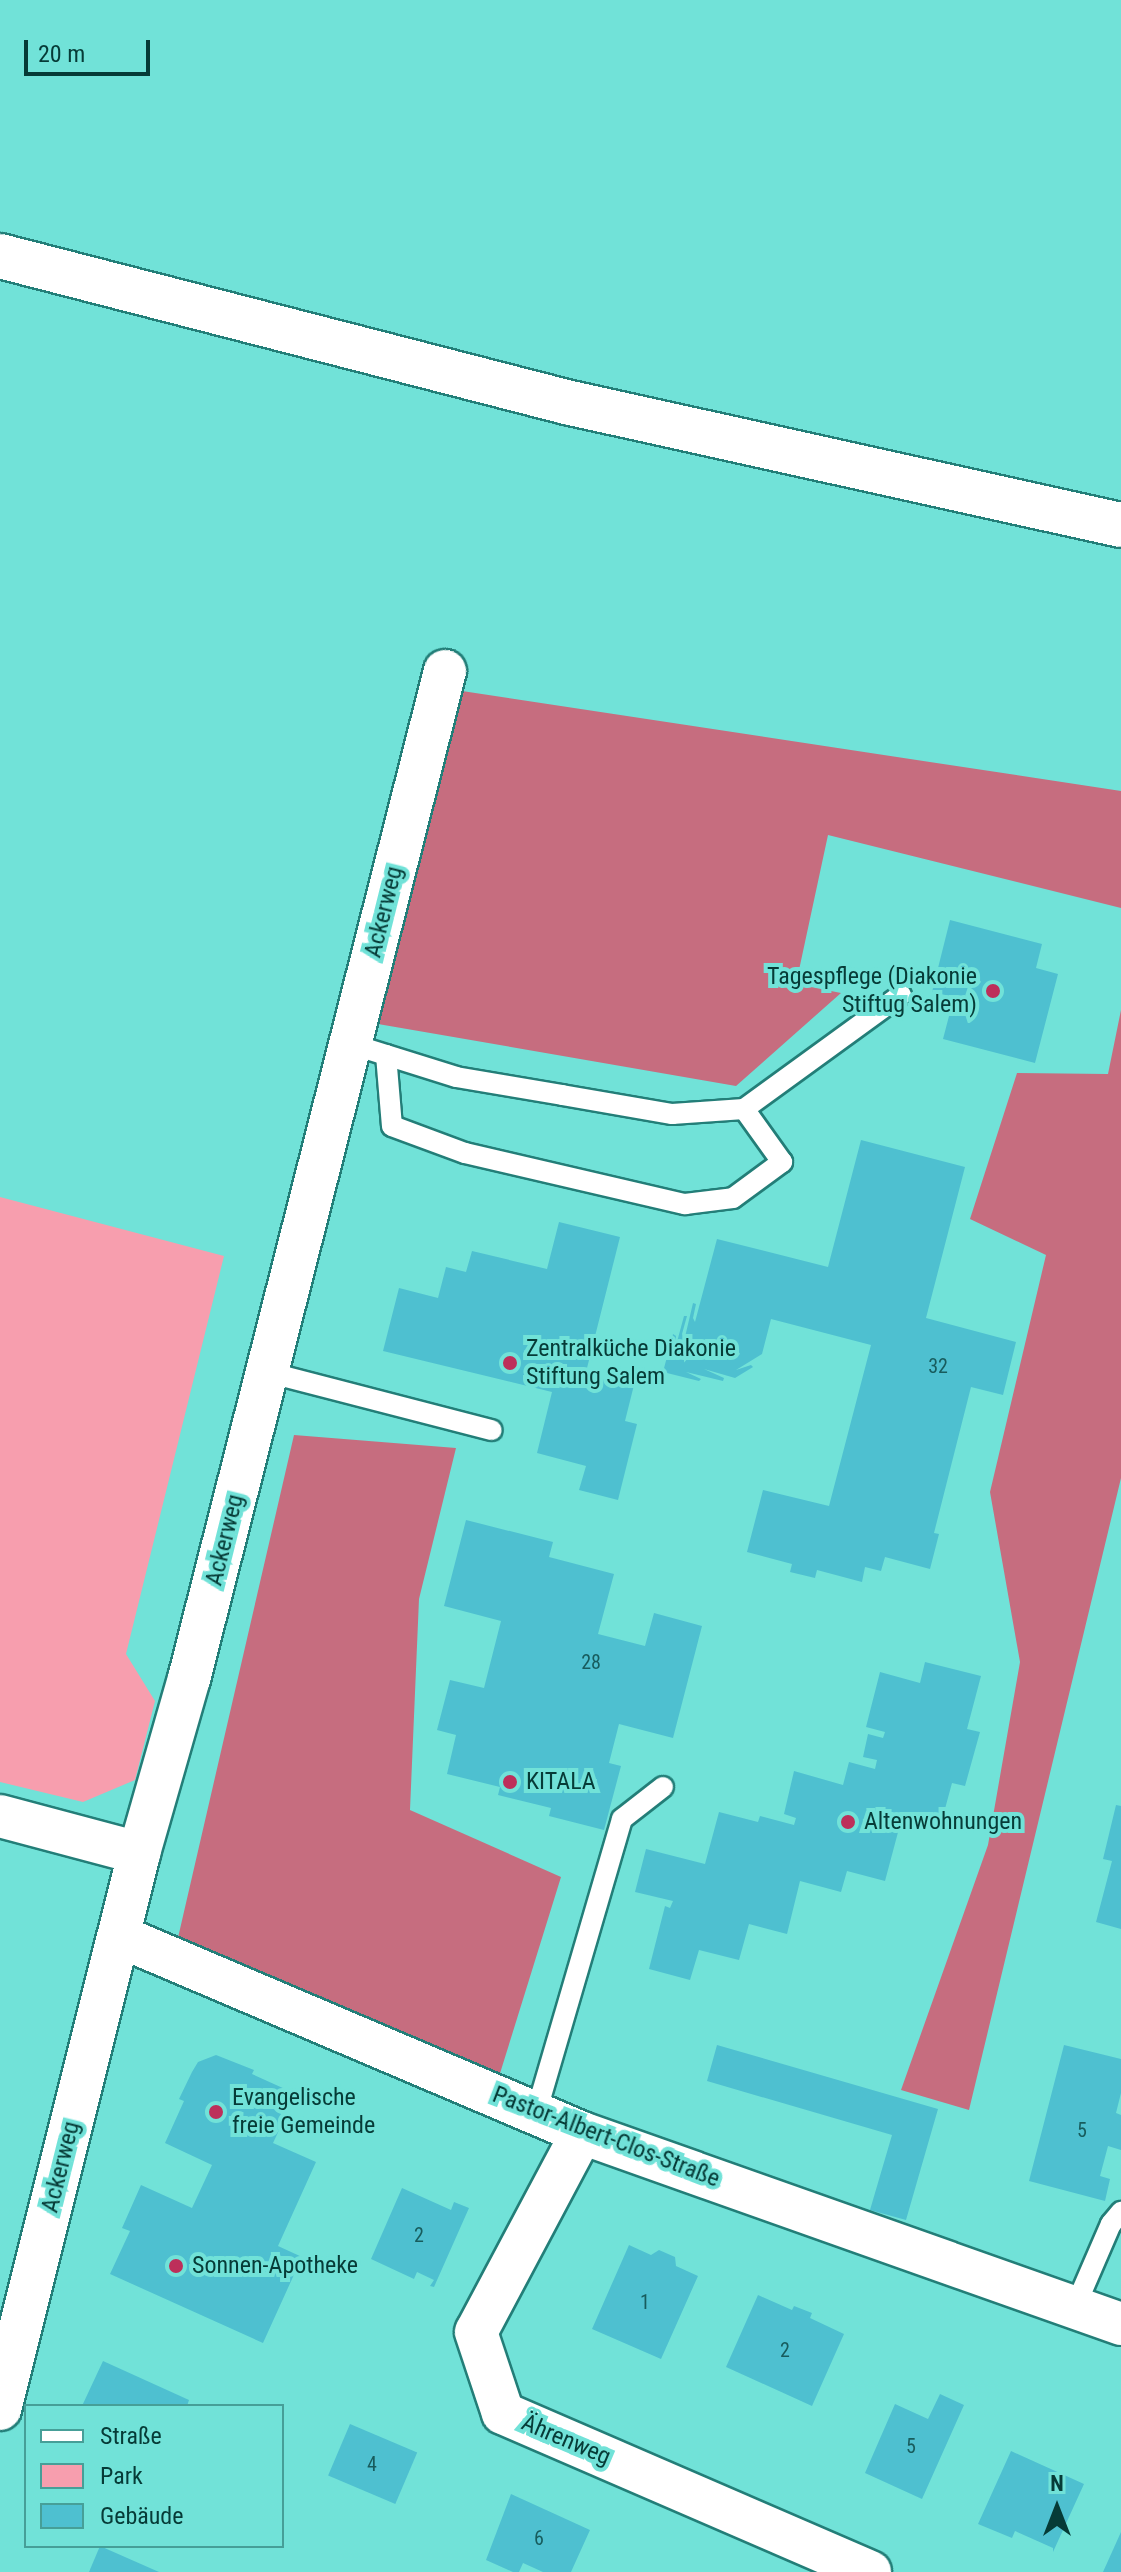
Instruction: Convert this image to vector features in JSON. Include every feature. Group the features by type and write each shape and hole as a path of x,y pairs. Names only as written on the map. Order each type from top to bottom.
{"main road":[{"path":"0,256 566,402 1121,525"}],"street":[{"name":"Ackerweg","path":"0,2409 139,1853 189,1679 267,1372 368,1049 445,671"},
{"path":"0,1816 139,1853"},
{"name":"Pastor-Albert-Clos-Straße","path":"119,1936 582,2133 1105,2315"},
{"name":"Ährenweg","path":"582,2133 476,2332 503,2413 870,2572"}],"lane":[{"path":"368,1049 456,1077 672,1114 744,1109 901,995"},
{"path":"368,1049 392,1126 465,1153 685,1204 733,1198 782,1162 744,1109"},
{"path":"267,1372 492,1430"},
{"path":"536,2113 622,1819 663,1787"},
{"path":"1105,2315 1111,2224 1121,2212"}],"green space":[{"path":"0,1197 224,1256 126,1654 155,1701 135,1780 83,1802 0,1782"}],"shaded area":[{"path":"462,691 1121,791 1121,908 828,835 796,984 841,993 736,1086 378,1024"},
{"path":"1121,1010 1121,1478 969,2110 901,2090 988,1845 1020,1662 990,1492 1046,1255 970,1219 1017,1073 1108,1074"},
{"path":"294,1435 456,1448 419,1599 410,1810 561,1877 497,2083 177,1942"}],"building":[{"name":"Tagespflege (Diakonie Stiftug Salem)","path":"950,920 1042,944 1036,968 1058,974 1035,1063 943,1039 954,997 932,992"},
{"path":"861,1140 965,1167 926,1318 1016,1342 1003,1395 971,1387 934,1533 939,1534 930,1569 885,1557 881,1571 865,1567 862,1582 817,1570 815,1578 790,1572 792,1564 747,1552 763,1490 829,1506 871,1345 771,1319 762,1354 736,1370 753,1367 735,1378 704,1369 724,1378 723,1381 686,1372 701,1379 699,1381 663,1372 673,1334 676,1336 674,1353 684,1316 687,1316 682,1334 685,1337 693,1303 696,1304 695,1322 717,1239 828,1267"},
{"name":"Zentralküche Diakonie Stiftung Salem","path":"559,1222 620,1237 585,1376 634,1385 625,1421 637,1424 618,1500 579,1490 586,1466 537,1453 552,1392 383,1351 399,1288 438,1298 446,1267 466,1272 472,1251 547,1269"},
{"path":"466,1520 553,1542 549,1557 614,1574 598,1634 645,1646 654,1613 702,1626 673,1738 619,1724 609,1763 621,1766 604,1830 549,1816 551,1808 498,1795 500,1787 447,1774 456,1735 437,1730 450,1680 484,1688 501,1621 444,1606"},
{"name":"Altenwohnungen","path":"925,1662 981,1676 967,1729 980,1732 965,1786 952,1783 939,1831 901,1821 885,1881 847,1871 841,1892 800,1881 787,1934 749,1924 739,1960 699,1950 690,1980 649,1969 665,1906 670,1908 673,1901 635,1892 646,1849 705,1864 719,1812 758,1822 760,1816 794,1825 796,1818 784,1814 794,1771 843,1785 849,1762 875,1769 877,1760 863,1757 868,1734 883,1738 885,1732 866,1727 880,1672 920,1683"},
{"path":"1116,1805 1121,1806 1121,1929 1096,1922 1112,1861 1103,1859"},
{"path":"717,2045 938,2109 906,2220 870,2210 892,2135 707,2081"},
{"path":"1064,2045 1121,2059 1121,2093 1116,2113 1121,2115 1121,2150 1108,2146 1100,2176 1110,2179 1105,2201 1029,2181"},
{"path":"216,2055 254,2070 252,2074 296,2094 273,2143 316,2162 278,2246 302,2257 263,2343 110,2274 130,2231 122,2228 141,2185 192,2208 212,2165 165,2143 184,2101 179,2099 192,2072 198,2062"},
{"path":"402,2188 451,2210 454,2202 469,2208 434,2287 430,2286 434,2280 417,2272 414,2279 371,2259"},
{"path":"629,2245 651,2255 659,2250 675,2257 676,2266 698,2276 661,2359 592,2329"},
{"path":"758,2295 792,2310 794,2306 812,2313 810,2318 844,2334 812,2406 726,2367"},
{"path":"103,2361 189,2400 188,2404 83,2404"},
{"path":"940,2394 964,2405 922,2499 865,2473 895,2404 928,2419"},
{"path":"350,2424 417,2453 395,2504 328,2476"},
{"path":"1011,2451 1084,2484 1053,2552 1053,2548 1015,2531 1012,2538 978,2524"},
{"path":"511,2494 590,2530 571,2572 543,2572 523,2563 519,2572 513,2572 486,2560"},
{"path":"1121,2532 1121,2572 1103,2572"},
{"path":"99,2548 105,2548 159,2572 89,2572"}],"place":[{"name":"Tagespflege (Diakonie Stiftug Salem)","path":"993,991"},
{"name":"Zentralküche Diakonie Stiftung Salem","path":"510,1363"},
{"name":"KITALA","path":"510,1782"},
{"name":"Altenwohnungen","path":"848,1822"},
{"name":"Evangelische freie Gemeinde","path":"216,2112"},
{"name":"Sonnen-Apotheke","path":"176,2266"}]}
